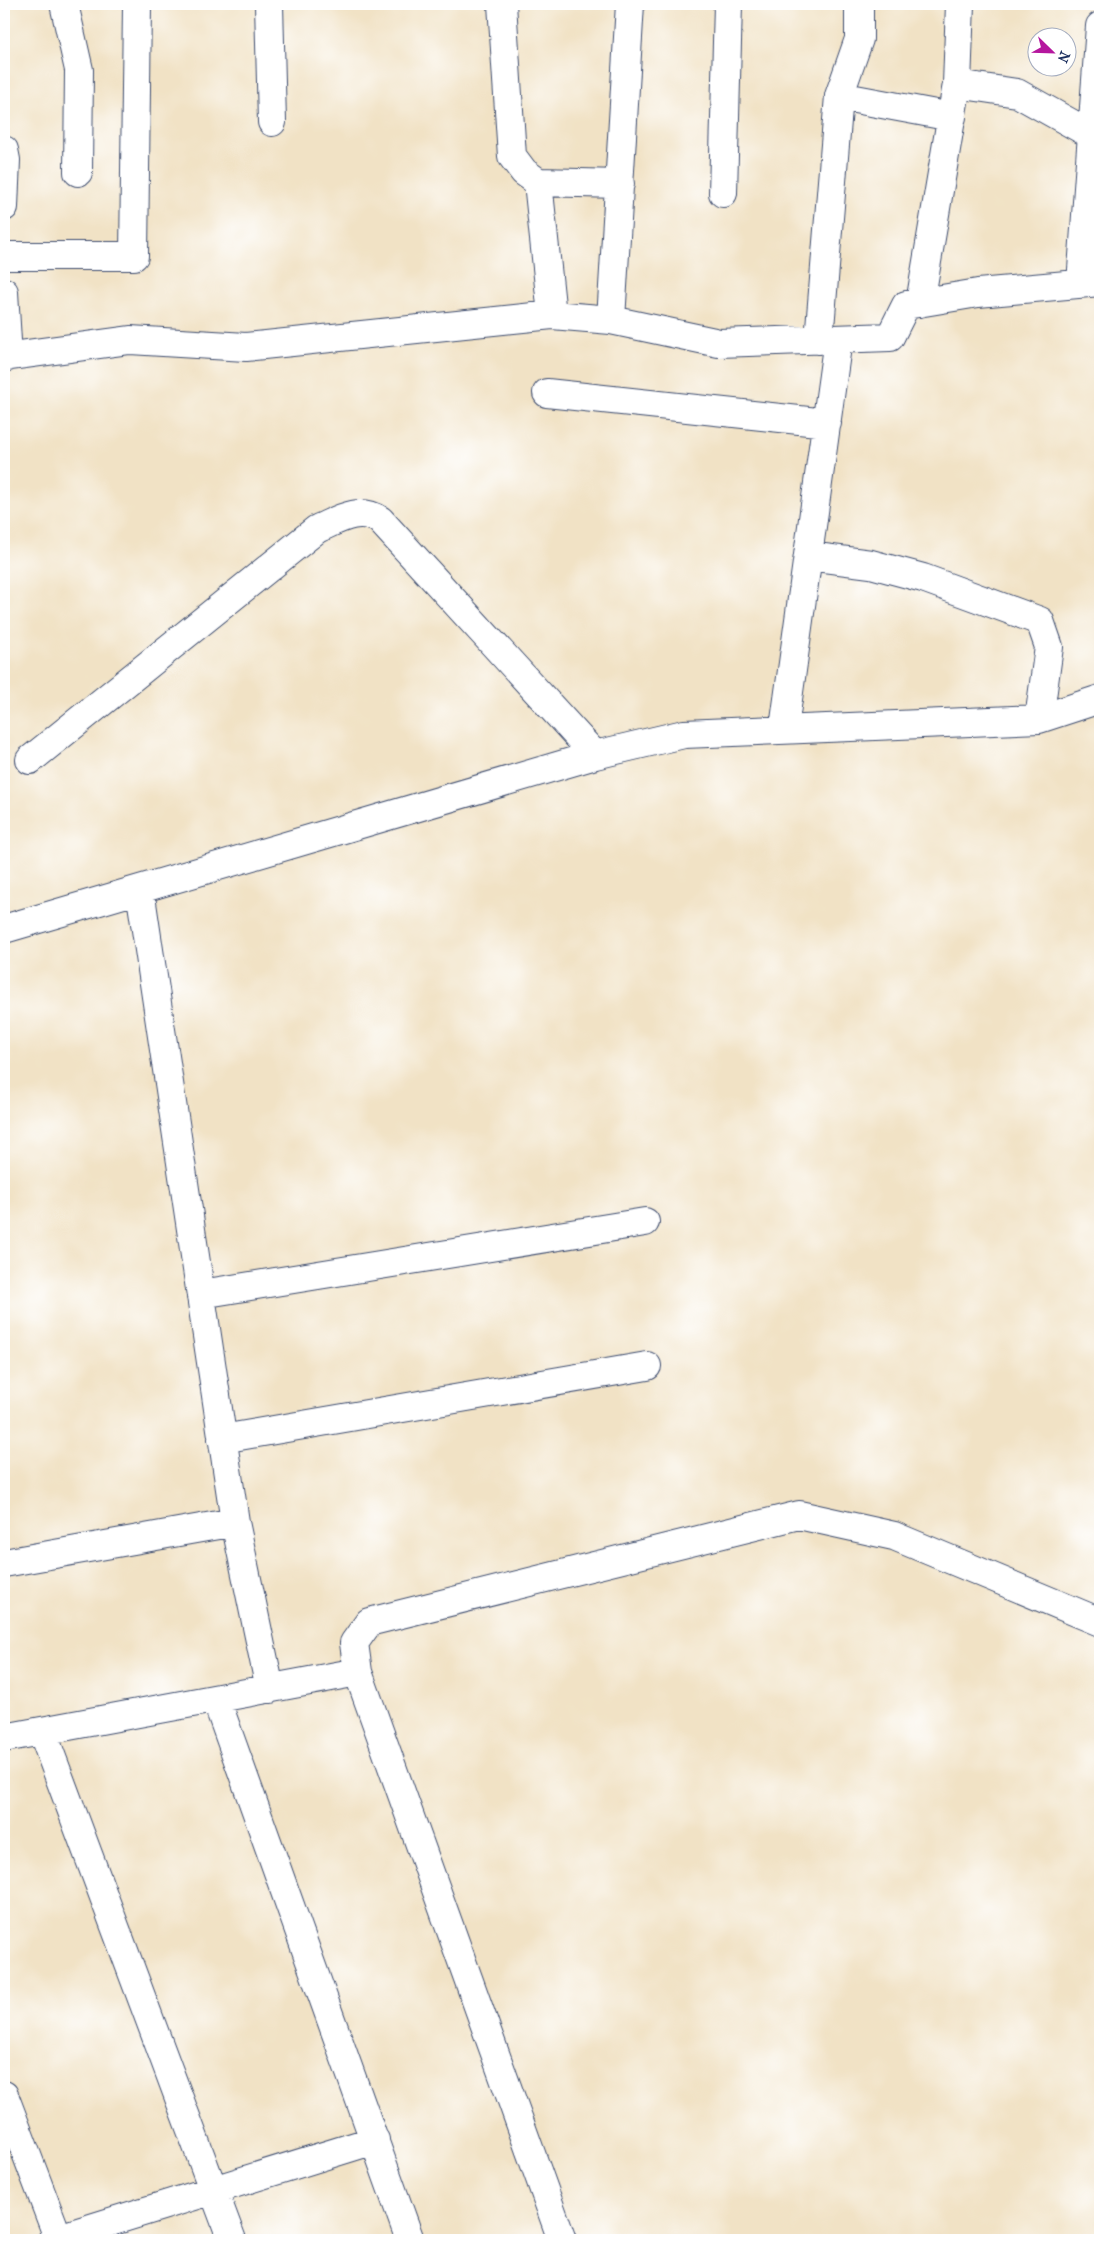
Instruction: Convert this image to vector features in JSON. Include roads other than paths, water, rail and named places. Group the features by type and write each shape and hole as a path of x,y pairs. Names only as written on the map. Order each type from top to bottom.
{"street":[{"path":"64,4 79,70 78,172"},
{"path":"4,256 134,256 137,4"},
{"path":"269,4 272,122"},
{"path":"502,4 512,156 524,172 538,182 620,184"},
{"path":"611,320 630,4"},
{"path":"723,193 728,4"},
{"path":"784,728 827,423 839,96 859,39 859,4"},
{"path":"920,303 957,84 960,4"},
{"path":"4,292 6,357 130,340 246,347 552,315 611,320 720,343 890,337 906,305 978,293 1091,283 1100,33"},
{"path":"957,84 1017,93 1096,137"},
{"path":"839,96 952,117"},
{"path":"4,150 6,160 4,207"},
{"path":"538,182 552,315"},
{"path":"547,394 827,423"},
{"path":"30,760 317,529 352,514 362,513 372,514 380,520 595,755"},
{"path":"808,556 871,564 914,576 1040,621 1049,647 1039,718"},
{"path":"4,929 595,755 684,734 1039,718 1100,699"},
{"path":"140,890 235,1522 270,1689"},
{"path":"201,1294 645,1222"},
{"path":"222,1439 647,1366"},
{"path":"562,2240 358,1672 354,1643 369,1622 799,1515 894,1536 1100,1622"},
{"path":"4,1563 235,1522"},
{"path":"4,1738 358,1672"},
{"path":"216,1699 410,2240"},
{"path":"42,1731 232,2240"},
{"path":"4,2095 56,2240 375,2140"}]}
